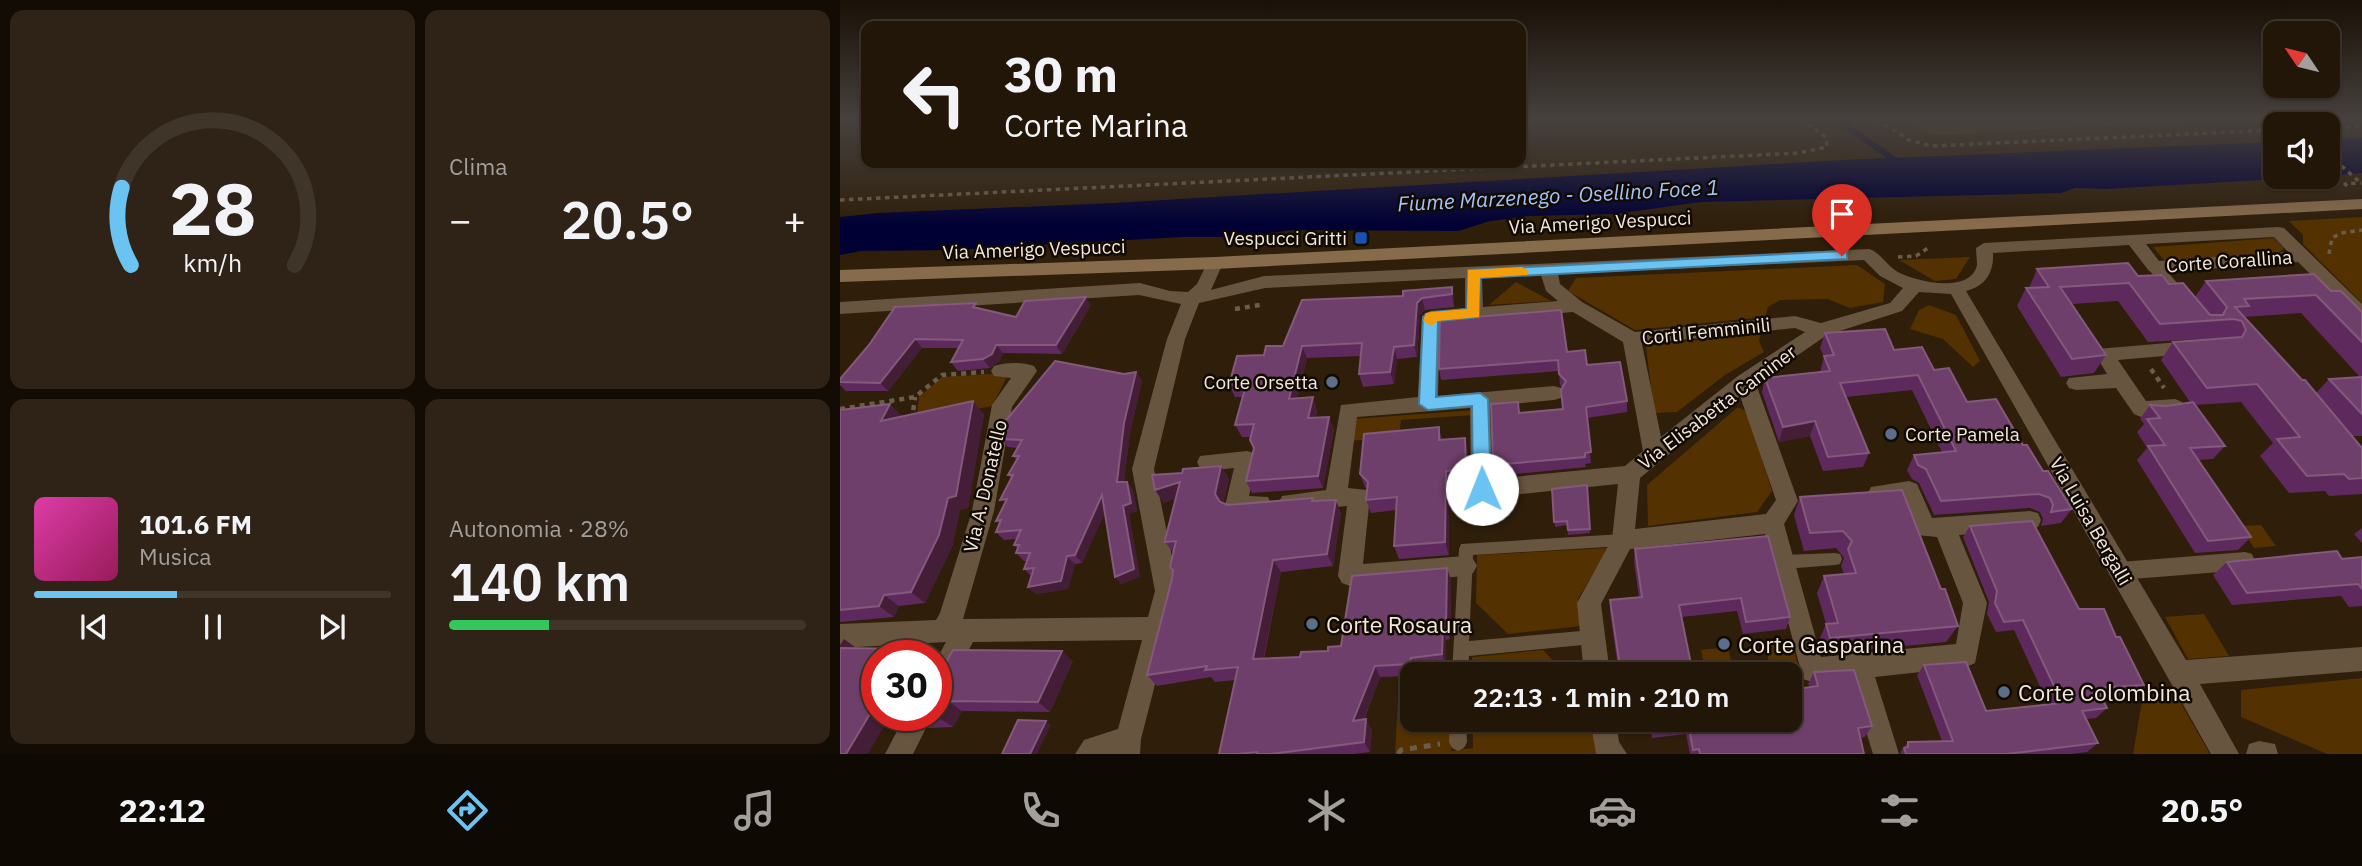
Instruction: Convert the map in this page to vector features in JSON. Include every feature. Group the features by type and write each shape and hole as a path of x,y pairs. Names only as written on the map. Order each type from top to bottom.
{"main road":[{"name":"Via Amerigo Vespucci","path":"840,278 1214,263 2362,204"}],"street":[{"path":"2027,221 2047,244"},
{"name":"Corte Corallina","path":"2133,240 2278,232 2362,315"},
{"path":"841,310 1140,289 1158,298 1192,298 1232,292 1265,282 1871,256 1879,267 1914,286 1956,288 1973,283 1983,273 1987,261 1984,248 2133,240"},
{"name":"Corte Corallina","path":"2133,240 2195,316"},
{"name":"Corte Corallina","path":"2155,267 2302,256"},
{"path":"1088,754 1093,749 1128,747 1159,628 1167,591 1143,468 1176,339 1192,298 1203,287 1214,263"},
{"name":"Corti Femminili","path":"1549,270 1552,287 1576,306 1632,339 1794,322 1821,330"},
{"path":"1473,273 1474,313"},
{"name":"Via Elisabetta Caminer","path":"1596,662 1589,603 1623,540 1630,474 1745,381 1821,330 1896,307 1914,286"},
{"name":"Via Luisa Bergalli","path":"1956,288 2226,754"},
{"path":"1428,404 1431,317 1576,306"},
{"name":"Corti Femminili","path":"1632,339 1654,452"},
{"path":"2176,407 2141,409 2102,351 2140,352 2207,347"},
{"name":"Via A. Donatello","path":"952,640 955,630 951,618 983,511 1002,405 1027,371 1001,371"},
{"path":"2076,383 2121,380"},
{"path":"1745,381 1787,501"},
{"path":"1336,498 1348,410 1554,393"},
{"path":"1480,399 1482,489 1630,474"},
{"path":"1207,462 1247,459 1236,506 1359,496 1350,576 1465,566"},
{"path":"1787,501 1773,523 1812,670 1966,655 1975,603 1935,527 1909,491 1855,495"},
{"path":"1787,501 1814,499"},
{"path":"1935,527 2031,520"},
{"path":"1623,540 1773,523"},
{"path":"2120,571 2245,561"},
{"path":"840,636 955,630 1159,628"},
{"path":"2179,673 2362,659"},
{"path":"1859,666 1886,754"},
{"path":"898,754 911,731"},
{"path":"1605,732 1609,752"},
{"path":"2259,754 2265,754"}],"lane":[{"path":"1460,662 1465,548 1623,540"},
{"path":"1784,562 1835,559"},
{"path":"1461,649 1593,637"},
{"path":"1458,732 1458,742"}],"path":[{"path":"1526,166 1774,154"},
{"path":"2340,165 2362,184"},
{"path":"840,200 1492,168"},
{"path":"2334,265 2329,255 2332,238 2341,233 2362,230"},
{"path":"1871,256 1916,256 1929,246 1942,246"},
{"path":"2140,352 2176,407"},
{"path":"840,409 915,397 942,375 1001,371"},
{"path":"915,397 912,421 917,424"}],"shaded area":[{"path":"2362,217 2362,303 2303,244 2303,235 2289,221"},
{"path":"2274,238 2284,248 2279,253 2165,261 2153,247"},
{"path":"1970,257 1956,279 1935,281 1899,260"},
{"path":"1857,265 1885,284 1883,302 1850,308 1827,299 1780,300 1768,307 1765,317 1635,330 1568,291 1576,278"},
{"path":"1516,282 1551,301 1489,305"},
{"path":"1929,305 1956,315 1980,361 1973,367 1943,339 1910,329 1919,310"},
{"path":"1761,333 1759,341 1764,352 1725,375 1677,412 1654,413 1646,346"},
{"path":"1009,373 992,406 916,421 919,397 942,377"},
{"path":"1738,407 1747,412 1772,491 1757,512 1648,526 1647,485"},
{"path":"1475,410 1475,415 1401,420 1399,437 1349,441 1352,419"},
{"path":"2261,525 2276,546 2254,548 2240,526"},
{"path":"1608,548 1578,599 1581,626 1508,634 1476,603 1477,555"},
{"path":"2204,614 2229,656 2188,659 2165,617"},
{"path":"1791,639 1797,662 1769,662 1764,642"},
{"path":"1728,647 1731,662 1704,662 1701,650"},
{"path":"1543,650 1554,662 1472,662 1472,657"},
{"path":"2362,678 2362,754 2327,754 2241,717 2241,690"},
{"path":"1399,683 1400,732 1451,732 1451,751 1473,748 1473,732 1596,732 1599,754 1395,754"},
{"path":"2175,693 2210,754 2133,754 2143,695"}],"water":[{"name":"Fiume Marzenego - Osellino Foce 1","path":"1982,154 2263,154 2263,180 2106,189 2075,188 2061,193 1701,202 1614,214 1530,216 1490,221 1458,231 1293,230 1241,237 1181,237 950,250 860,251 840,255 840,217 1842,160"},
{"path":"2340,154 2362,154 2362,173 2340,175"}],"building":[{"path":"2128,263 2138,276 2162,275 2169,284 2183,283 2210,315 2223,315 2227,307 2206,281 2314,274 2331,291 2341,291 2362,312 2362,342 2316,295 2244,299 2249,306 2235,307 2302,380 2305,380 2362,448 2362,478 2349,479 2344,474 2307,476 2277,439 2300,437 2257,384 2207,388 2173,342 2242,337 2246,330 2242,321 2234,319 2160,324 2129,283 2060,287 2106,355 2072,359 2026,288 2049,287 2037,269"},
{"path":"1452,287 1452,294 1422,298 1417,303 1414,345 1394,347 1390,372 1359,374 1362,343 1302,346 1289,399 1313,397 1308,418 1329,417 1318,476 1246,481 1254,448 1250,440 1254,424 1235,425 1246,385 1229,385 1237,356 1264,355 1266,346 1283,346 1302,300 1403,296 1403,291"},
{"path":"1086,297 1056,345 996,345 992,354 983,359 951,362 963,340 915,339 880,383 840,382 895,307 976,303 973,307 1016,317 1025,301"},
{"path":"1561,310 1567,352 1585,350 1587,365 1620,362 1627,401 1586,407 1591,452 1585,453 1585,457 1493,465 1491,404 1518,402 1519,413 1563,409 1561,390 1566,381 1559,374 1558,360 1439,369 1440,314 1451,313 1451,319"},
{"path":"1885,329 1894,350 1922,347 1934,370 1949,368 1967,402 1996,399 2023,445 2027,445 2043,471 2048,471 2072,509 2051,512 2053,505 2050,498 2039,494 1941,501 1926,469 1918,465 1914,455 1956,451 1918,375 1840,383 1869,453 1828,457 1815,421 1783,427 1765,378 1830,371 1824,356 1834,355 1825,333"},
{"path":"1055,361 1124,374 1136,372 1124,423 1117,482 1127,482 1131,503 1123,506 1134,569 1115,577 1102,495 1075,555 1067,556 1061,581 1028,587 1034,568 1024,569 1030,553 1016,553 1019,545 1014,545 1021,530 996,532 1001,520 996,521 1007,499 1000,500 1013,475 1008,475 1019,456 1013,456 1022,440 1000,439 1003,424"},
{"path":"2362,377 2362,414 2329,379"},
{"path":"973,401 956,496 948,498 939,535 911,592 884,595 879,606 840,610 840,410 890,404 881,421"},
{"path":"2193,402 2225,446 2190,448 2251,537 2208,541 2148,446 2165,445 2147,419 2160,418 2150,405 2167,406"},
{"path":"1439,427 1439,440 1465,438 1466,469 1446,471 1445,542 1394,546 1397,497 1366,500 1368,482 1360,474 1364,434"},
{"path":"1221,466 1215,494 1220,502 1228,505 1313,498 1312,501 1336,500 1327,554 1273,560 1253,659 1300,657 1301,652 1328,651 1328,647 1341,646 1352,576 1447,568 1446,628 1443,628 1442,654 1411,658 1410,662 1400,662 1400,665 1375,666 1353,721 1366,719 1364,742 1271,754 1219,754 1238,667 1205,670 1207,666 1147,675 1172,579 1173,570 1170,567 1176,541 1165,540 1180,482 1155,490 1152,475 1182,473 1183,469"},
{"path":"1587,485 1590,529 1568,530 1567,521 1554,522 1552,489"},
{"path":"1902,490 1958,626 1830,638 1826,624 1838,623 1824,576 1856,573 1848,549 1852,541 1843,531 1810,533 1800,497"},
{"path":"2032,521 2079,609 2104,609 2116,637 2120,637 2144,685 2097,688 2107,708 2082,711 2098,743 2006,754 1906,754 1904,748 1908,747 1908,742 1953,741 1924,665 1966,662 1986,711 2062,703 2023,620 2004,622 1995,603 1997,591 1970,526"},
{"path":"1768,536 1790,617 1746,622 1741,598 1679,605 1691,662 1619,662 1610,600 1642,597 1635,549"},
{"path":"2337,551 2342,559 2362,557 2362,589 2358,584 2247,593 2227,562"},
{"path":"840,648 861,648 861,729 846,754 840,754"},
{"path":"1062,651 1038,702 952,701 952,652"},
{"path":"1854,670 1872,726 1858,728 1864,754 1700,754 1699,749 1693,750 1690,732 1802,732 1802,688 1818,686 1814,672"},
{"path":"1018,720 1046,721 1030,754 1002,754"}],"waterway":[{"path":"1886,154 1900,164"}],"slow traffic":[{"path":"1431,321 1431,317 1474,313 1473,273 1522,271"}],"place":[{"name":"Vespucci Gritti","path":"1361,238"},
{"name":"Corte Orsetta","path":"1332,382"},
{"name":"Corte Pamela","path":"1891,434"},
{"name":"Corte Rosaura","path":"1312,624"},
{"name":"Corte Gasparina","path":"1724,644"},
{"name":"Corte Colombina","path":"2004,692"}],"route":[{"path":"1482,489 1480,399 1428,404 1431,317 1474,313 1473,273 1842,256"}]}
